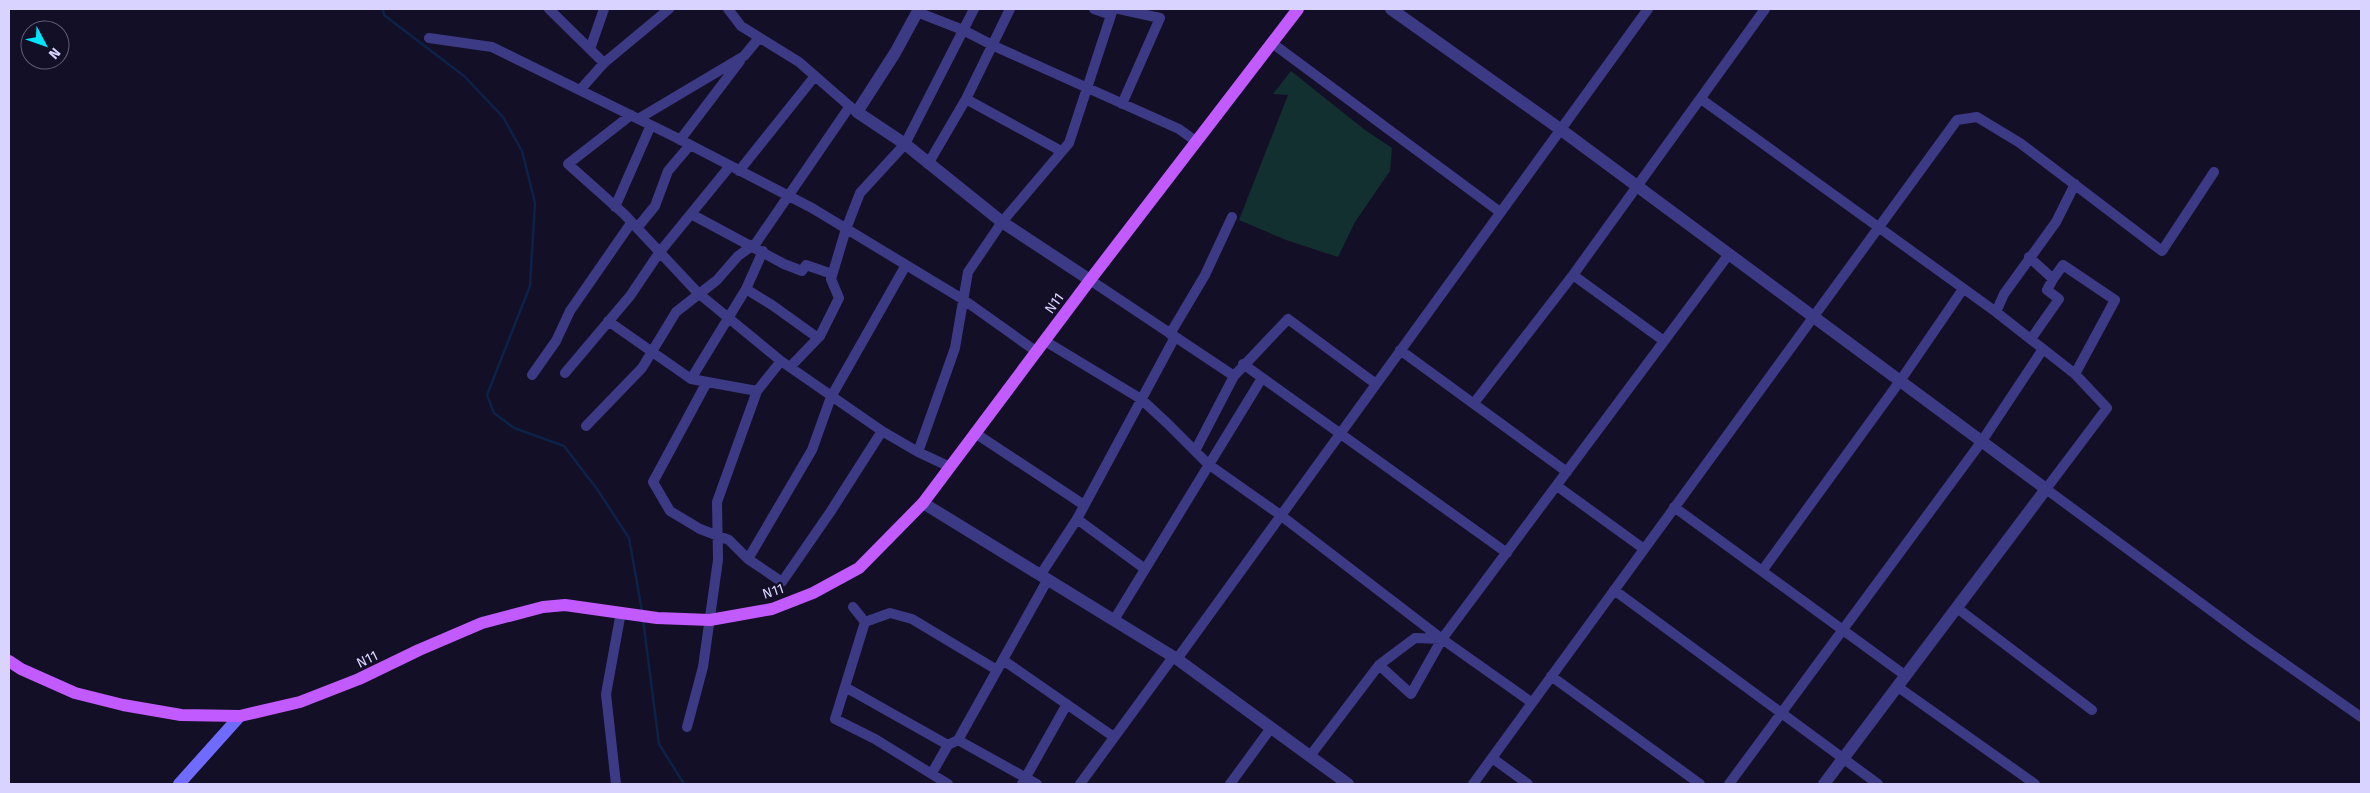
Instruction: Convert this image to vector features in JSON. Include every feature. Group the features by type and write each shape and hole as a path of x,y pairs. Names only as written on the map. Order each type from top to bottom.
{"main road":[{"name":"N11","path":"9,661 21,669 76,692 123,705 181,715 240,716 300,702 359,679 419,650 482,623 543,607 565,606 657,618 710,620 772,609 813,593 859,568 923,503 1090,280 1298,9"},
{"path":"179,784 240,716"}],"street":[{"path":"549,9 604,63"},
{"path":"590,49 604,9"},
{"path":"580,90 604,63 669,9"},
{"path":"728,9 741,26 799,62 853,109 905,144 1002,222 1234,376"},
{"path":"790,368 818,338 839,298 831,279 832,274 860,193 905,144 974,9"},
{"path":"928,164 966,100 994,46 1010,9"},
{"path":"1094,9 1160,18 1122,104"},
{"path":"1392,9 1560,129 2250,640 2361,717"},
{"path":"1080,784 1376,384 1648,9"},
{"path":"1474,404 1638,187 1765,9"},
{"path":"586,426 642,368 676,312 717,280 738,256 756,243 787,196 895,53 918,10 1179,129 1197,142"},
{"path":"918,452 955,348 968,272 1002,222 1069,143 1114,11"},
{"path":"429,38 492,47 690,145 846,229 964,300 1037,352"},
{"path":"680,140 759,38"},
{"path":"1272,43 1500,212"},
{"path":"744,56 634,117 568,164 615,207 698,293 729,316 781,361 882,431 918,452 950,467"},
{"path":"565,373 630,296 659,253 691,214 815,76"},
{"path":"1701,99 1996,312 2075,374 2107,408 1824,784"},
{"path":"966,100 1061,151"},
{"path":"1472,784 1530,702 1552,676 1957,120 1977,117 2020,143 2162,251 2214,172"},
{"path":"615,207 651,125"},
{"path":"532,375 556,341 570,311 634,226 655,206 668,172 690,145"},
{"path":"1996,312 2004,294 2056,222 2075,184"},
{"path":"691,214 763,251 784,264 802,271 806,265 832,274"},
{"path":"932,773 948,745 958,740 998,670 1045,576 1141,399 1232,218"},
{"path":"691,379 746,289 763,251"},
{"path":"1379,665 1411,694 1442,639 1729,254"},
{"path":"2029,257 2053,279"},
{"path":"748,559 812,450 831,397 906,265"},
{"path":"2031,339 2059,299 2047,290 2063,265 2115,300 2075,374"},
{"path":"1573,275 1664,341"},
{"path":"746,289 818,338"},
{"path":"1762,571 1900,381 1963,289"},
{"path":"1195,451 1234,376 1243,364 1288,319 1376,384"},
{"path":"608,321 691,379 758,391"},
{"path":"1045,341 1141,399 1208,464 1280,514 1442,639 1530,702"},
{"path":"1729,784 1783,714 1982,442 2043,349"},
{"path":"1400,350 1567,472"},
{"path":"687,727 703,667 718,560 717,502 758,391 781,361"},
{"path":"1243,364 1507,553"},
{"path":"1114,620 1262,378"},
{"path":"707,382 654,482 670,511 717,537 729,540 748,559 782,582 831,511 882,431"},
{"path":"975,432 1084,505"},
{"path":"1556,486 1644,549"},
{"path":"923,503 1045,576 1175,658 1348,784"},
{"path":"1674,507 1906,676"},
{"path":"1077,519 1144,569"},
{"path":"1614,590 1878,784"},
{"path":"853,607 865,622"},
{"path":"1957,608 2092,710"},
{"path":"616,784 606,694 620,612"},
{"path":"865,622 890,613 912,619 998,670"},
{"path":"865,622 835,719 875,739 948,784"},
{"path":"1310,756 1379,665 1415,638 1442,639"},
{"path":"1003,660 1114,737"},
{"path":"1552,676 1693,782"},
{"path":"845,687 948,745"},
{"path":"1898,687 2035,784"},
{"path":"1024,781 1067,704"},
{"path":"1230,784 1272,728"},
{"path":"958,740 1024,781 1037,784"},
{"path":"1492,758 1528,784"}],"green space":[{"path":"1291,71 1365,130 1392,148 1390,171 1355,222 1338,257 1286,240 1239,220 1288,95 1273,94"}],"waterway":[{"path":"383,9 384,15 464,76 503,117 522,151 535,203 530,286 487,395 494,413 514,428 564,446 597,489 629,538 642,611"},
{"path":"643,619 659,744 684,784"}]}
